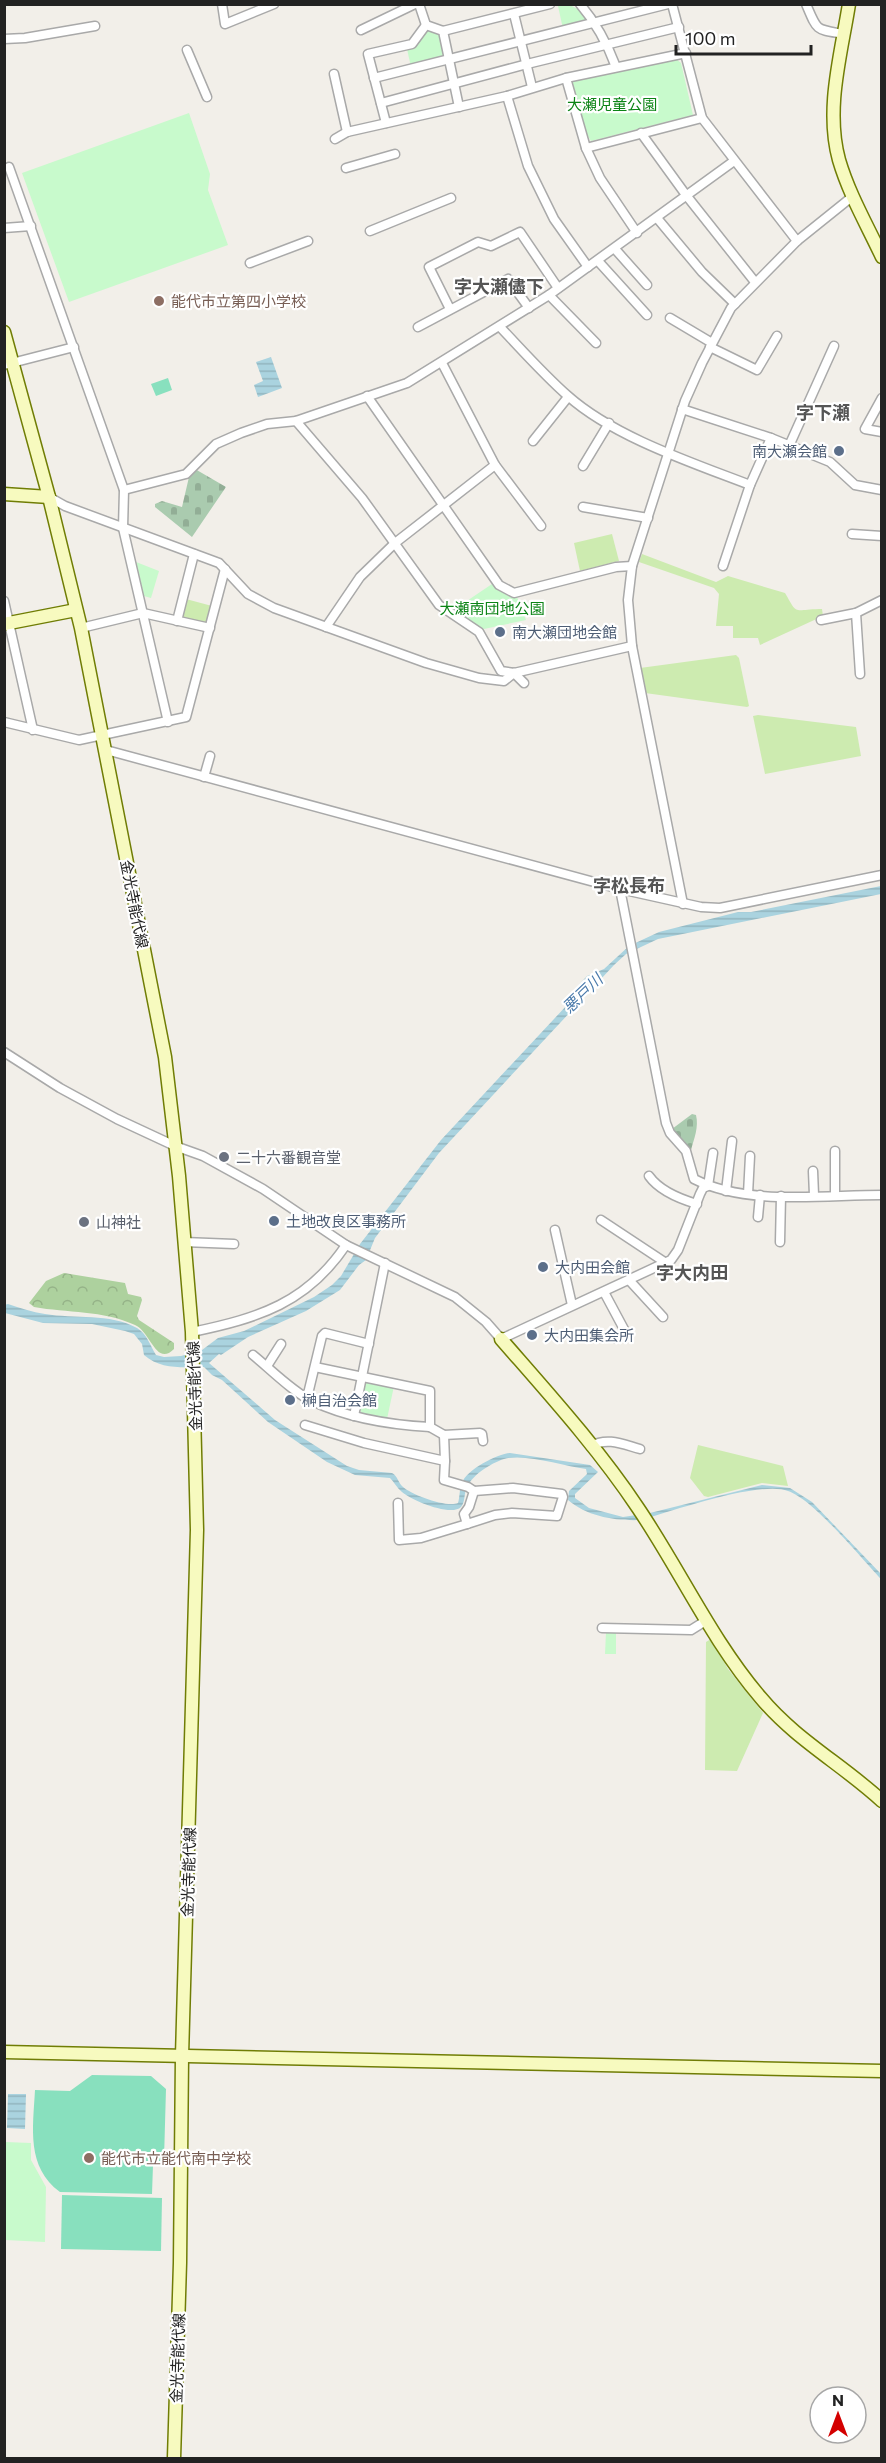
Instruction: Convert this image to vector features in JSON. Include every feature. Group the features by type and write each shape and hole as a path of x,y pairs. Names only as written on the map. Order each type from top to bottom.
{"main road":[{"path":"849,4 835,85 833,114 839,159 853,196 882,257"},
{"name":"金光寺能代線","path":"4,332 9,363 49,497 81,628 165,1057 192,1332 197,1530 182,2056 180,2263 174,2458"},
{"path":"4,494 49,497"},
{"path":"7,624 76,610"},
{"path":"501,1340 558,1405 636,1505 739,1671 778,1717 882,1801"},
{"path":"4,2052 882,2071"}],"street":[{"path":"222,4 225,24 274,4"},
{"path":"361,30 417,4 426,25 443,31 550,4"},
{"path":"580,4 596,23 608,45 616,67"},
{"path":"374,78 670,4 679,27 702,118 797,241"},
{"path":"806,4 819,30 844,34"},
{"path":"514,14 531,87"},
{"path":"386,123 368,54 411,44 426,25"},
{"path":"4,39 25,38 95,26"},
{"path":"381,103 526,64 679,27"},
{"path":"443,31 459,107"},
{"path":"187,50 207,97"},
{"path":"335,139 347,132 507,96 566,78 686,53"},
{"path":"334,74 347,132"},
{"path":"566,78 586,148 600,178 637,232"},
{"path":"507,96 528,166 554,219 588,267"},
{"path":"586,148 702,118"},
{"path":"641,133 686,195 755,282"},
{"path":"346,168 395,154"},
{"path":"124,490 186,474 216,444 241,432 267,424 296,421 407,383 549,295 734,160"},
{"path":"9,167 124,490 123,528 168,722"},
{"path":"683,904 632,646 628,600 632,566 682,410 711,345 735,304 797,241 853,196"},
{"path":"370,231 451,198"},
{"path":"657,218 702,272 735,304"},
{"path":"4,228 31,226"},
{"path":"450,309 429,267 478,242 490,246 520,232 558,288"},
{"path":"250,263 308,241"},
{"path":"615,249 647,285"},
{"path":"598,261 647,315"},
{"path":"418,327 507,279 529,308"},
{"path":"549,295 597,343"},
{"path":"670,318 711,345 757,370 777,336"},
{"path":"500,327 568,397 609,423 667,452 750,485"},
{"path":"789,446 834,346"},
{"path":"9,363 74,347"},
{"path":"442,363 495,465 541,526"},
{"path":"366,396 500,585 514,593 616,567 632,566"},
{"path":"533,441 568,397"},
{"path":"882,398 865,429 882,432"},
{"path":"682,410 771,438 830,462 855,485 882,490"},
{"path":"296,421 362,498 439,605 479,632 501,670 514,673 524,683"},
{"path":"583,466 609,423"},
{"path":"723,567 750,485 771,438"},
{"path":"326,627 360,577 395,543 442,504 495,465"},
{"path":"49,497 65,506 219,563 248,594 274,608 426,663 479,678 504,681 514,673 632,646"},
{"path":"583,507 648,518"},
{"path":"852,534 882,536"},
{"path":"177,621 194,554"},
{"path":"4,722 79,740 186,717 225,569"},
{"path":"821,620 855,613 882,600"},
{"path":"4,602 7,624 33,730"},
{"path":"81,628 143,613 210,628"},
{"path":"855,613 860,674"},
{"path":"106,750 683,904 720,908 882,875"},
{"path":"204,777 210,756"},
{"path":"620,889 668,1129 686,1151 694,1179 708,1186 748,1194 882,1195"},
{"path":"4,1052 60,1088 117,1119 175,1146 203,1156 263,1189 346,1245 455,1297 486,1322 501,1340 666,1263 678,1250 703,1188 708,1186"},
{"path":"726,1191 732,1141"},
{"path":"835,1151 835,1195"},
{"path":"708,1186 713,1152"},
{"path":"748,1194 750,1155"},
{"path":"813,1171 814,1196"},
{"path":"649,1176 680,1199 697,1204"},
{"path":"758,1217 760,1195"},
{"path":"780,1242 781,1196"},
{"path":"600,1220 666,1263"},
{"path":"555,1230 572,1305"},
{"path":"184,1242 234,1244"},
{"path":"192,1332 235,1323 308,1289 332,1266 346,1245"},
{"path":"354,1416 385,1263"},
{"path":"629,1280 663,1317"},
{"path":"604,1292 626,1333 615,1338"},
{"path":"307,1398 322,1336 325,1333 369,1344"},
{"path":"267,1366 281,1344"},
{"path":"253,1355 307,1398 354,1416 410,1426 430,1427 444,1435 480,1433 483,1441"},
{"path":"315,1367 430,1391 430,1427"},
{"path":"305,1425 364,1443 445,1461"},
{"path":"398,1503 399,1540 421,1538 495,1515 512,1513 557,1516 562,1494 513,1488 467,1488 444,1480 444,1435"},
{"path":"590,1446 602,1440 609,1440 640,1449"},
{"path":"466,1524 464,1514 469,1507 467,1488"},
{"path":"602,1628 691,1630 707,1620"}],"green space":[{"path":"570,5 583,12 591,23 563,29 558,6"},
{"path":"427,30 440,31 445,59 411,67 407,49"},
{"name":"大瀬児童公園","path":"676,59 681,63 693,115 591,141 583,128 570,82"},
{"path":"189,113 210,174 208,190 228,245 69,302 22,173"},
{"path":"168,378 172,390 156,396 151,384"},
{"path":"195,469 226,487 192,537 155,507 155,504 162,501 182,507 189,477"},
{"path":"612,534 619,561 580,571 574,543"},
{"path":"642,554 716,582 728,576 785,593 797,610 822,609 823,616 760,645 758,638 733,638 733,626 716,626 719,594 714,588 639,562"},
{"path":"136,562 159,571 151,598 144,596"},
{"name":"大瀬南団地公園","path":"492,584 510,597 517,597 526,620 484,629 452,611"},
{"path":"186,599 212,606 207,622 203,624 185,619 182,613"},
{"path":"736,655 739,658 749,706 747,707 645,693 640,668"},
{"path":"753,716 856,727 861,756 765,774"},
{"path":"692,1114 696,1115 697,1124 691,1150 672,1129"},
{"path":"64,1273 125,1283 128,1294 141,1297 137,1316 139,1320 174,1343 174,1349 163,1354 141,1329 123,1320 98,1314 34,1307 29,1303 46,1281"},
{"path":"365,1382 394,1386 387,1419 363,1415 359,1408"},
{"path":"698,1445 783,1466 788,1486 762,1483 708,1497 704,1496 690,1478"},
{"path":"606,1632 616,1632 616,1654 605,1654"},
{"path":"711,1639 728,1669 763,1713 737,1771 705,1770 706,1642"},
{"path":"92,2075 151,2076 166,2089 164,2159 153,2165 152,2194 60,2192 41,2171 34,2146 35,2090 70,2091"},
{"path":"5,2142 31,2143 31,2160 46,2187 45,2242 5,2240"},
{"path":"62,2195 162,2198 161,2251 61,2249"}],"water":[{"path":"271,357 282,388 258,397 254,385 263,381 256,362"},
{"name":"悪戸川","path":"881,886 881,894 658,939 626,954 439,1153 375,1238 366,1260 359,1265 340,1290 306,1311 248,1337 221,1355 219,1354 209,1363 275,1420 347,1466 359,1470 392,1473 403,1487 430,1500 446,1504 458,1503 460,1488 469,1473 490,1460 510,1453 590,1465 598,1472 575,1494 575,1498 589,1508 623,1517 650,1513 762,1485 790,1488 812,1502 881,1574 881,1579 823,1517 798,1496 788,1491 775,1489 738,1493 641,1520 612,1519 593,1514 568,1500 569,1491 587,1474 586,1469 533,1459 513,1458 493,1464 476,1475 468,1485 461,1507 456,1510 440,1509 407,1495 390,1478 355,1475 327,1462 268,1422 222,1380 212,1375 204,1367 172,1367 151,1360 144,1355 142,1344 134,1334 92,1324 43,1323 5,1313 4,1305 8,1304 45,1314 104,1318 126,1323 140,1330 156,1355 164,1357 181,1356 202,1350 218,1338 244,1331 314,1297 341,1276 360,1244 441,1140 568,1004 575,989 587,976 604,969 629,946 659,932 738,912 751,912"},
{"path":"8,2094 26,2094 25,2129 7,2128"}],"place":[{"name":"能代市立第四小学校","path":"159,301"},
{"name":"南大瀬会館","path":"839,451"},
{"name":"南大瀬団地会館","path":"500,632"},
{"name":"二十六番観音堂","path":"224,1157"},
{"name":"土地改良区事務所","path":"274,1221"},
{"name":"山神社","path":"84,1222"},
{"name":"大内田会館","path":"543,1267"},
{"name":"大内田集会所","path":"532,1335"},
{"name":"榊自治会館","path":"290,1400"},
{"name":"能代市立能代南中学校","path":"89,2158"}],"district":[{"name":"字大瀬儘下","path":"499,286"},
{"name":"字下瀬","path":"823,412"},
{"name":"字松長布","path":"629,885"},
{"name":"字大内田","path":"692,1272"}]}
